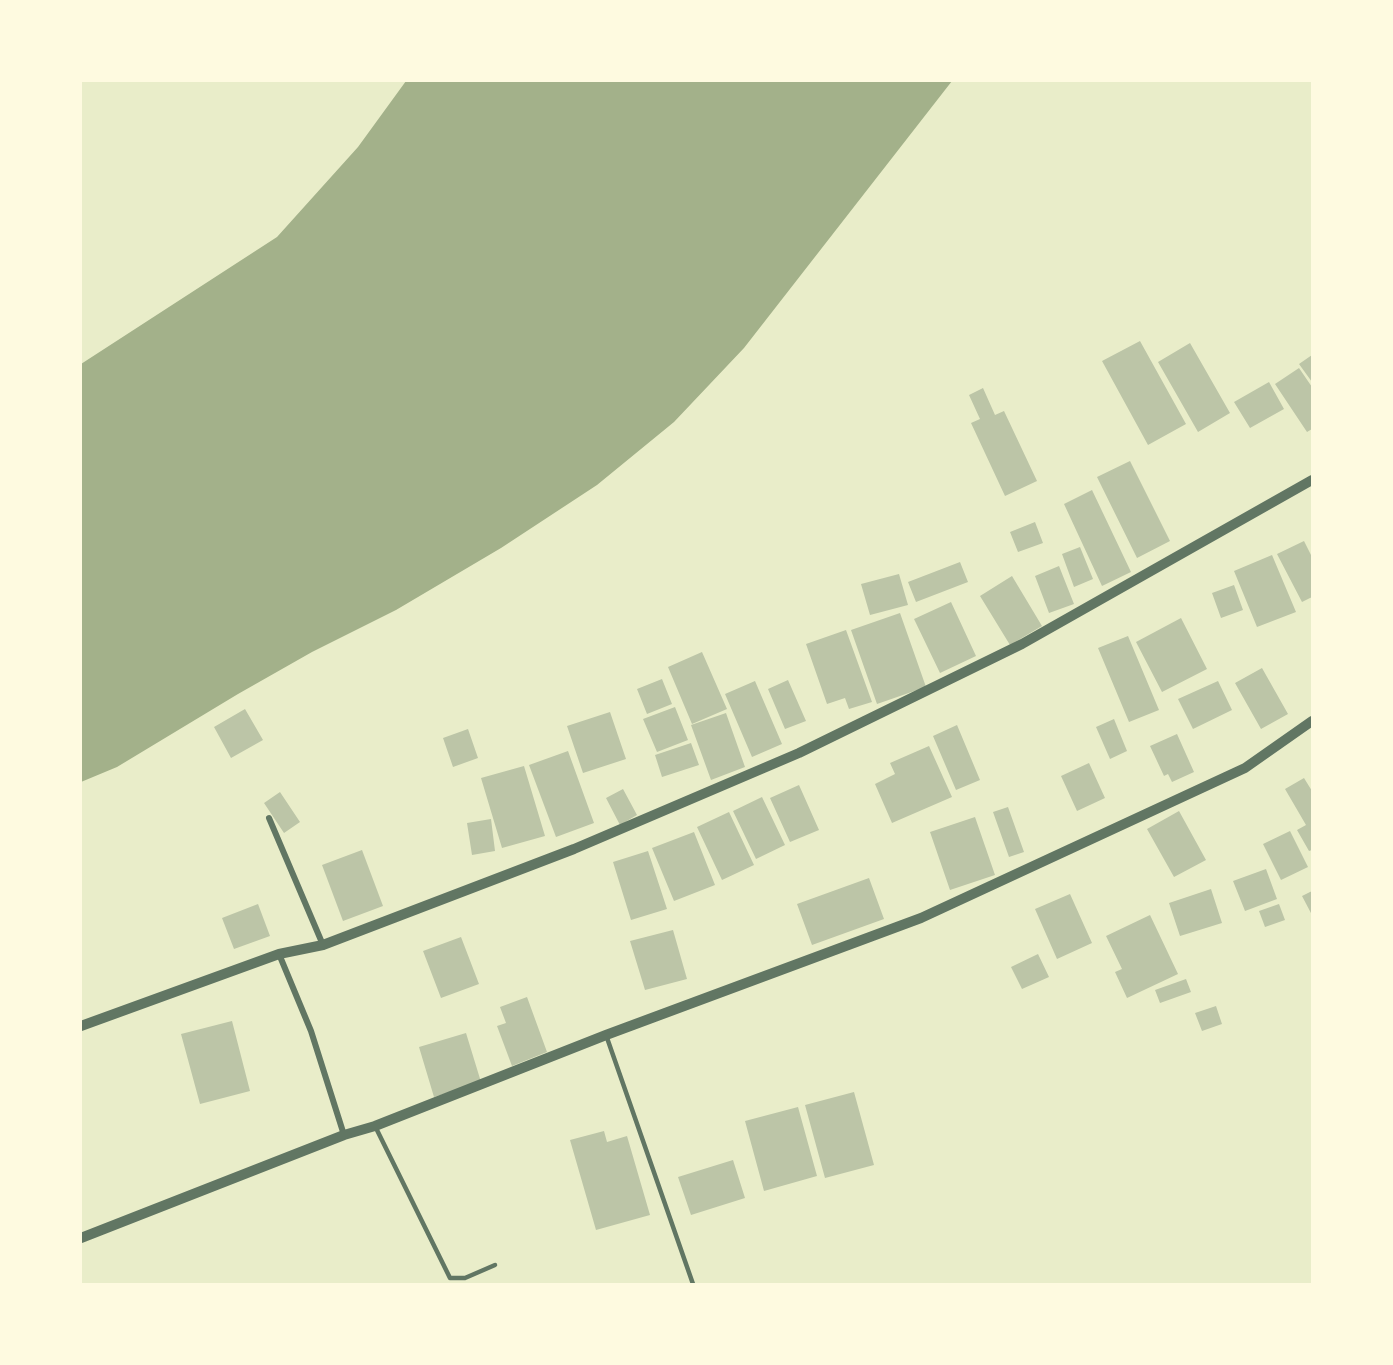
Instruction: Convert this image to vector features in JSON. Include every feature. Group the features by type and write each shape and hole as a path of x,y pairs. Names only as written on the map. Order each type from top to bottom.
{"street":[{"path":"81,1026 279,954 323,945 574,849 799,753 1022,644 1312,480"},
{"path":"81,1238 606,1035 921,918 1245,768 1312,721"},
{"path":"269,818 323,945"},
{"path":"279,954 311,1031 344,1135"}],"lane":[{"path":"606,1035 693,1284"},
{"path":"375,1126 450,1278 465,1278 495,1265"}],"shaded area":[{"path":"406,81 952,81 744,348 674,422 597,485 501,548 396,610 312,652 117,767 81,782 81,364 277,237 358,147"}],"building":[{"path":"1140,341 1186,424 1148,445 1102,361"},
{"path":"1190,343 1230,413 1198,432 1158,362"},
{"path":"1312,355 1312,382 1299,364"},
{"path":"1299,368 1312,387 1312,429 1307,432 1275,384"},
{"path":"1269,382 1284,409 1250,428 1234,402"},
{"path":"983,388 995,415 1004,411 1037,481 1005,496 971,423 980,419 969,395"},
{"path":"1130,461 1170,541 1137,558 1097,477"},
{"path":"1092,490 1131,572 1102,586 1064,504"},
{"path":"1035,522 1043,543 1018,552 1010,532"},
{"path":"1304,541 1312,557 1312,597 1302,602 1277,554"},
{"path":"1080,547 1093,579 1074,587 1062,554"},
{"path":"1272,555 1296,612 1257,627 1234,571"},
{"path":"960,562 968,582 916,602 908,582"},
{"path":"1059,566 1074,604 1049,613 1035,576"},
{"path":"899,574 908,605 870,615 861,584"},
{"path":"1012,576 1042,626 1010,645 980,596"},
{"path":"1234,585 1243,610 1221,618 1212,593"},
{"path":"951,602 976,656 940,673 914,619"},
{"path":"900,613 926,687 877,704 851,630"},
{"path":"1181,618 1207,669 1162,692 1136,642"},
{"path":"846,630 872,702 849,709 845,698 827,704 806,644"},
{"path":"1128,636 1159,710 1129,722 1098,648"},
{"path":"702,652 727,709 692,724 668,667"},
{"path":"1262,668 1288,714 1261,729 1235,683"},
{"path":"662,679 672,704 647,714 637,689"},
{"path":"788,680 806,721 785,729 768,689"},
{"path":"755,681 782,744 752,757 725,694"},
{"path":"1218,681 1232,710 1193,729 1178,699"},
{"path":"675,707 688,740 657,752 643,719"},
{"path":"245,709 263,740 231,758 214,727"},
{"path":"610,712 626,759 583,773 567,726"},
{"path":"726,713 745,767 711,780 691,725"},
{"path":"1114,719 1127,751 1110,759 1096,727"},
{"path":"957,725 980,780 956,790 933,736"},
{"path":"468,729 478,758 453,767 443,738"},
{"path":"1177,734 1194,772 1172,782 1168,774 1164,776 1150,746"},
{"path":"691,743 699,765 662,777 655,755"},
{"path":"929,746 952,797 892,823 875,784 895,774 890,763"},
{"path":"568,751 594,823 556,837 529,765"},
{"path":"1089,763 1105,798 1077,811 1061,776"},
{"path":"524,766 545,836 502,848 481,778"},
{"path":"1304,778 1312,791 1312,850 1309,851 1297,830 1306,825 1285,789"},
{"path":"799,785 819,830 790,842 770,798"},
{"path":"623,789 637,815 620,825 606,798"},
{"path":"280,792 300,822 284,833 264,803"},
{"path":"762,797 785,845 756,859 733,811"},
{"path":"1008,807 1024,852 1009,857 993,812"},
{"path":"1179,811 1206,860 1174,877 1147,829"},
{"path":"729,812 754,865 722,880 697,827"},
{"path":"975,817 995,875 950,890 930,832"},
{"path":"491,819 495,851 472,855 467,823"},
{"path":"1290,831 1308,867 1281,880 1263,844"},
{"path":"694,832 715,885 674,901 652,848"},
{"path":"362,850 383,906 343,921 322,865"},
{"path":"648,851 667,909 631,920 613,862"},
{"path":"1266,869 1277,899 1245,911 1233,881"},
{"path":"869,878 884,919 812,945 797,904"},
{"path":"1211,889 1222,923 1180,936 1169,903"},
{"path":"1312,891 1312,915 1302,896"},
{"path":"1070,894 1092,943 1057,959 1035,909"},
{"path":"258,904 270,936 234,949 222,918"},
{"path":"1279,904 1285,920 1265,927 1259,911"},
{"path":"1150,915 1178,974 1127,998 1115,972 1122,969 1106,936"},
{"path":"673,930 687,979 645,990 630,941"},
{"path":"461,937 479,984 441,998 423,951"},
{"path":"1038,954 1049,977 1022,989 1011,967"},
{"path":"1186,979 1191,992 1160,1003 1155,990"},
{"path":"527,997 547,1052 512,1066 497,1026 506,1023 500,1007"},
{"path":"1216,1006 1222,1024 1202,1031 1195,1013"},
{"path":"232,1021 250,1091 200,1104 181,1034"},
{"path":"466,1033 481,1082 434,1097 419,1047"},
{"path":"854,1092 874,1165 825,1178 805,1105"},
{"path":"798,1107 817,1176 764,1191 745,1121"},
{"path":"604,1131 607,1142 627,1136 650,1215 596,1230 570,1140"},
{"path":"733,1160 745,1198 691,1215 678,1177"}]}
